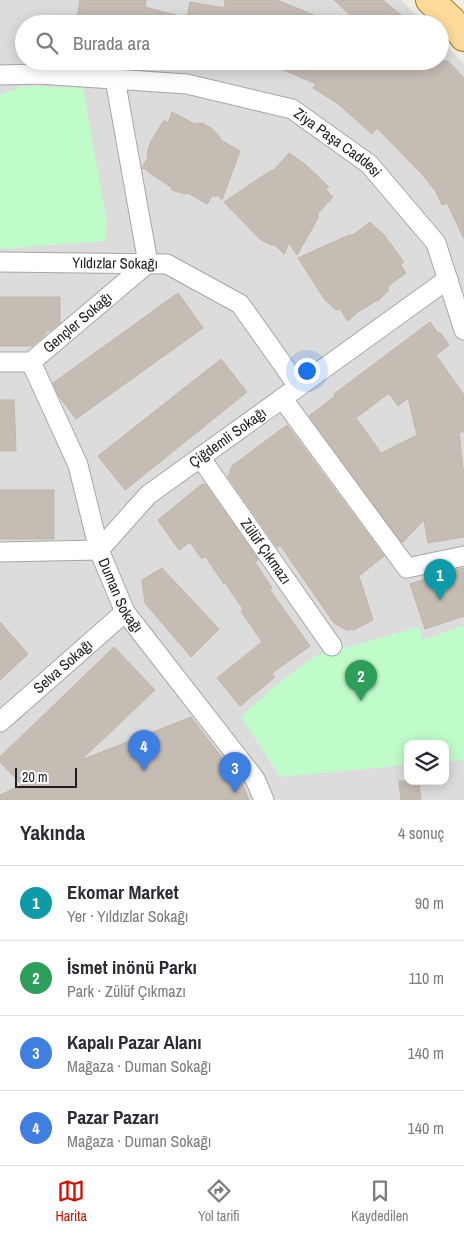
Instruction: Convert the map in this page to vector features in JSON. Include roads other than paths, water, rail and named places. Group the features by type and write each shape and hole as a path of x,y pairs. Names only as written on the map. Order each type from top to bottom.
{"main road":[{"path":"430,0 446,15"},
{"path":"449,18 464,37"}],"street":[{"name":"Ziya Paşa Caddesi","path":"0,75 39,74 187,84 292,109 369,164 436,243 464,330"},
{"path":"115,79 148,263"},
{"name":"Yıldızlar Sokağı","path":"0,262 167,264 240,304 298,386"},
{"name":"Gençler Sokağı","path":"0,362 31,362 148,263"},
{"name":"Çiğdemli Sokağı","path":"99,550 148,495 448,279"},
{"name":"Duman Sokağı","path":"31,362 78,465 99,550 125,612 255,779 264,800"},
{"path":"282,398 407,568 464,556"},
{"name":"Zülüf Çıkmazı","path":"200,457 332,646"},
{"path":"0,552 99,550"},
{"name":"Selva Sokağı","path":"0,722 125,612"}],"place":[{"name":"Ekomar Market","path":"440,600"},
{"name":"İsmet inönü Parkı","path":"361,701"},
{"name":"Pazar Pazarı","path":"144,771"},
{"name":"Kapalı Pazar Alanı","path":"235,793"}]}
